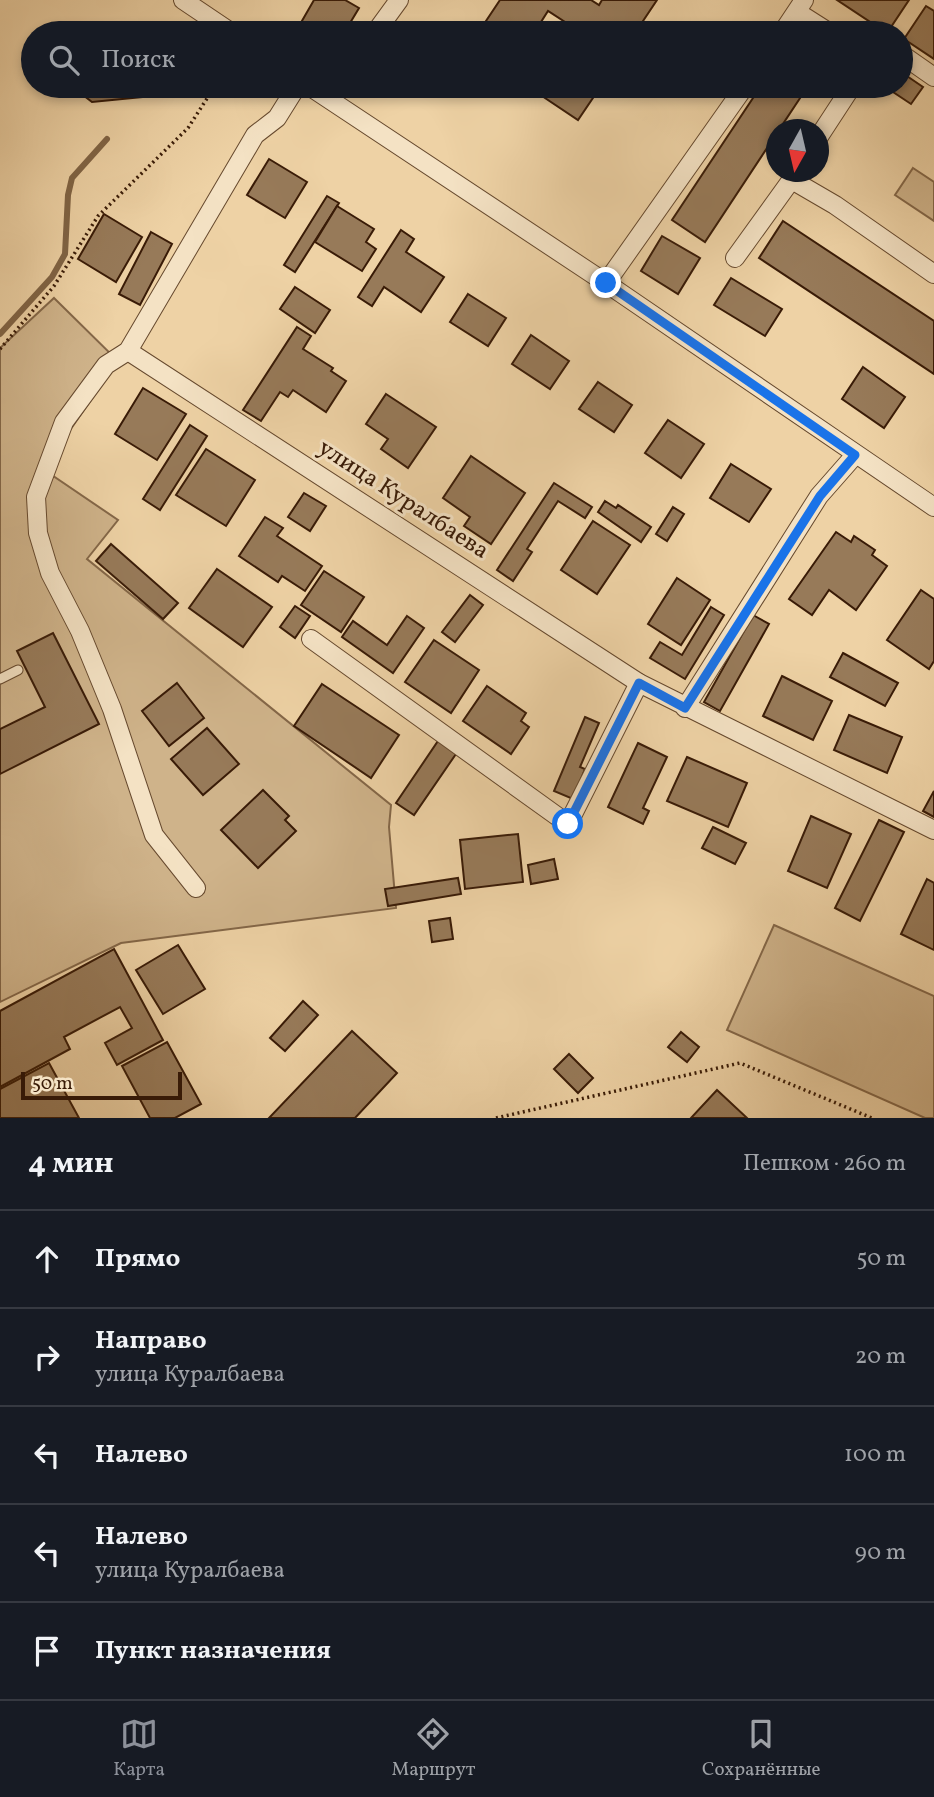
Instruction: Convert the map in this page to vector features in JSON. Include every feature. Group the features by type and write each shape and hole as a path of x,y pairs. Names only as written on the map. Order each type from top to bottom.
{"street":[{"path":"183,0 214,21"},
{"path":"384,21 399,0"},
{"path":"790,21 800,6 817,21"},
{"path":"913,62 934,77"},
{"path":"196,888 154,835 112,709 80,631 50,573 38,533 36,497 64,422 106,365 128,351 255,135 277,118 290,98"},
{"path":"342,98 934,507"},
{"path":"606,283 737,98"},
{"path":"829,121 844,98"},
{"path":"735,258 791,182"},
{"path":"803,182 934,274"},
{"name":"улица Куралбаева","path":"128,351 639,683 934,830"},
{"path":"685,708 820,496 855,455"},
{"path":"311,639 568,824 639,683"}],"lane":[{"path":"0,679 18,670"}],"path":[{"path":"0,349 54,286 98,216 188,128 207,98"},
{"path":"496,1118 740,1063 872,1118"}],"shaded area":[{"path":"913,168 934,182 934,221 895,195"},
{"path":"54,298 118,361 43,469 118,520 87,559 391,805 389,827 396,908 121,943 0,1002 0,348"},
{"path":"774,925 934,996 934,1118 925,1118 727,1030"}],"building":[{"path":"314,0 345,0 359,8 351,21 302,21"},
{"path":"500,0 591,0 599,5 602,0 657,0 643,21 563,21 548,11 542,21 486,21"},
{"path":"837,0 909,0 895,21 869,21"},
{"path":"926,6 934,11 934,59 913,45 913,26"},
{"path":"913,80 923,87 911,104 902,98 913,98"},
{"path":"87,98 132,98 92,102"},
{"path":"545,98 593,98 578,120"},
{"path":"753,98 800,98 786,119 766,119 766,150 705,242 672,220"},
{"path":"269,159 307,182 285,218 247,195"},
{"path":"327,196 339,203 295,272 284,265"},
{"path":"337,206 374,229 366,242 376,249 362,271 315,242"},
{"path":"104,214 142,237 116,282 78,259"},
{"path":"783,221 934,321 934,374 759,258"},
{"path":"401,230 414,239 406,252 444,277 421,312 384,287 372,306 358,297"},
{"path":"151,232 172,244 140,305 119,294"},
{"path":"662,236 700,258 678,294 641,271"},
{"path":"731,278 782,309 765,336 714,305"},
{"path":"295,287 330,310 315,333 280,309"},
{"path":"468,294 506,318 488,346 450,322"},
{"path":"297,327 311,336 303,349 333,368 331,371 346,381 326,412 293,390 288,397 280,392 261,421 243,410"},
{"path":"531,335 569,361 550,389 512,364"},
{"path":"863,367 905,397 884,428 842,399"},
{"path":"598,382 632,405 614,432 579,409"},
{"path":"143,388 186,414 157,460 115,434"},
{"path":"386,394 436,427 408,468 381,449 388,439 366,424"},
{"path":"668,420 704,444 681,478 645,453"},
{"path":"190,425 207,436 160,510 143,499"},
{"path":"206,449 255,480 226,526 176,495"},
{"path":"471,456 525,493 491,544 464,526 470,517 443,498"},
{"path":"731,464 771,489 749,522 710,498"},
{"path":"554,483 592,507 585,518 558,501 527,549 532,552 513,581 497,570"},
{"path":"304,493 326,506 310,531 288,517"},
{"path":"605,501 616,508 618,505 651,527 641,542 598,512"},
{"path":"673,507 684,514 667,541 656,534"},
{"path":"265,517 283,528 277,536 322,566 305,591 282,576 278,582 239,556"},
{"path":"593,521 630,545 597,594 561,570"},
{"path":"836,532 851,542 854,536 875,550 872,555 887,566 856,610 829,590 812,615 789,599"},
{"path":"111,544 178,603 163,619 96,561"},
{"path":"217,569 272,607 243,647 189,608"},
{"path":"324,571 364,597 341,632 301,605"},
{"path":"677,578 710,600 681,645 648,624"},
{"path":"921,590 934,599 934,661 929,669 887,640"},
{"path":"470,595 483,605 455,642 442,632"},
{"path":"295,606 310,616 295,638 280,627"},
{"path":"711,607 724,615 685,679 650,658 660,642 682,655"},
{"path":"753,615 769,624 720,711 704,702"},
{"path":"407,616 424,628 393,673 342,637 353,621 387,645"},
{"path":"53,633 99,724 0,774 0,729 45,707 17,651"},
{"path":"434,640 479,670 451,713 405,682"},
{"path":"843,653 898,683 885,706 830,677"},
{"path":"782,676 832,701 813,740 763,716"},
{"path":"177,683 204,718 169,746 142,711"},
{"path":"322,684 399,735 371,778 294,726"},
{"path":"487,686 526,713 521,721 529,727 511,754 463,721"},
{"path":"849,715 902,737 887,773 834,750"},
{"path":"585,717 599,723 580,767 585,769 573,799 554,791"},
{"path":"207,728 239,764 203,795 171,759"},
{"path":"440,738 458,751 414,815 396,803"},
{"path":"638,743 667,757 643,808 649,811 643,824 608,807"},
{"path":"687,757 747,783 728,827 667,801"},
{"path":"263,790 289,816 285,820 296,831 258,868 221,830"},
{"path":"934,791 934,817 923,811"},
{"path":"811,816 851,834 827,888 788,871"},
{"path":"879,820 904,832 860,921 835,908"},
{"path":"713,827 746,843 735,864 702,848"},
{"path":"518,834 523,882 465,889 460,840"},
{"path":"554,859 558,879 531,884 528,865"},
{"path":"458,878 461,894 388,906 385,889"},
{"path":"927,879 934,883 934,950 901,934"},
{"path":"450,918 453,939 432,942 429,921"},
{"path":"178,945 205,989 163,1014 136,970"},
{"path":"114,949 163,1040 117,1065 105,1043 132,1028 120,1007 64,1037 70,1049 0,1087 0,1011"},
{"path":"303,1001 318,1015 285,1051 270,1038"},
{"path":"352,1031 397,1073 355,1118 269,1118"},
{"path":"681,1032 699,1047 687,1062 668,1047"},
{"path":"167,1042 201,1104 175,1118 150,1118 122,1066"},
{"path":"569,1054 593,1078 578,1093 554,1069"},
{"path":"49,1063 79,1118 0,1118 0,1089"},
{"path":"717,1090 747,1118 691,1118"}],"waterway":[{"path":"0,334 52,277 65,254 68,195 72,178 107,139"}],"route":[{"path":"568,824 639,683 685,708 820,496 855,455 606,283"}]}
